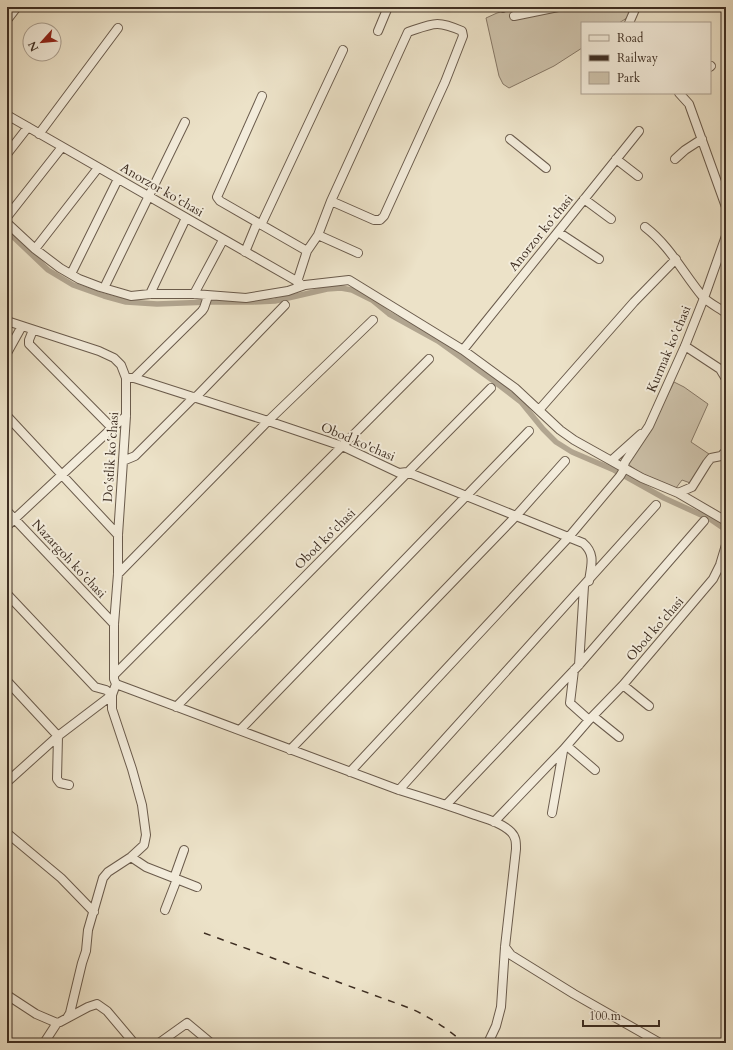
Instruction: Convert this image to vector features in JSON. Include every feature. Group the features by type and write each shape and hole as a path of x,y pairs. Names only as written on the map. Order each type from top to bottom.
{"street":[{"path":"7,20 17,7"},
{"path":"378,31 388,7"},
{"path":"514,16 558,7"},
{"path":"629,22 636,7"},
{"path":"301,283 307,251 318,235 331,201 408,32 435,23 447,24 462,31 463,36 445,82 384,216 380,220 374,220 331,201"},
{"path":"39,134 118,28"},
{"path":"245,252 343,50"},
{"path":"680,94 689,104 726,207"},
{"path":"262,96 217,196 220,201 307,251"},
{"name":"Anorzor koʻchasi","path":"7,115 223,240 301,283"},
{"path":"104,288 185,122"},
{"path":"7,154 28,127"},
{"name":"Anorzor koʻchasi","path":"463,350 639,131"},
{"path":"510,139 546,168"},
{"path":"675,159 685,150 702,139"},
{"path":"7,218 62,147"},
{"path":"616,159 638,176"},
{"path":"34,249 98,168"},
{"path":"71,274 118,179"},
{"path":"584,199 611,219"},
{"path":"150,294 186,218"},
{"path":"7,223 34,249 60,268 93,284 131,296 150,294 194,294 246,298 288,291 301,283 349,280 463,350 515,388 560,430 574,440 612,460 622,471 678,493 726,521"},
{"path":"645,226 676,259 704,298 726,313"},
{"path":"558,232 599,259"},
{"path":"318,235 358,253"},
{"name":"Kurmak koʻchasi","path":"622,471 625,462 649,426 685,346 726,236"},
{"path":"194,294 223,240"},
{"path":"539,410 634,302 676,259"},
{"path":"130,378 204,308 208,296"},
{"path":"123,461 135,456 286,305"},
{"path":"118,574 268,421 373,320"},
{"name":"Doʻstlik koʻchasi","path":"7,321 99,351 114,358 130,378 118,535 118,574 114,624 116,684"},
{"path":"7,352 22,326"},
{"path":"34,330 29,340 29,344 112,428"},
{"path":"685,346 720,369 726,379"},
{"path":"115,674 429,359"},
{"name":"Obod ko'chasi","path":"130,378 194,397 342,446 399,473 408,472 583,543 588,548 592,560 587,583"},
{"name":"Obod koʻchasi","path":"176,707 491,388"},
{"path":"7,416 118,535"},
{"path":"7,526 126,416"},
{"path":"612,460 649,426"},
{"path":"240,730 529,431"},
{"path":"678,493 692,487 711,458 722,456 726,451"},
{"path":"290,750 516,516 565,461"},
{"path":"350,772 568,538 622,471"},
{"path":"399,790 656,505"},
{"name":"Nazargoh koʻchasi","path":"7,511 114,624"},
{"path":"447,804 576,667 704,521"},
{"name":"Obod koʻchasi","path":"494,822 623,685 714,579 726,545"},
{"path":"587,583 570,703 619,737"},
{"path":"7,594 95,688 106,690 112,695"},
{"path":"7,681 58,736 57,779 60,783 69,785"},
{"path":"67,1018 75,996 82,962 86,952 88,930 103,878 108,872 130,857 144,845 146,835 142,805 112,709 112,695 116,684 399,790 447,804 494,822 511,832 516,839 516,849 505,947 501,1007 496,1026 488,1043"},
{"path":"623,685 649,706"},
{"path":"7,781 58,736 112,695"},
{"path":"552,813 565,748 595,770"},
{"path":"7,833 60,878 94,912"},
{"path":"165,910 184,850"},
{"path":"130,857 146,867 197,887"},
{"path":"505,947 511,955 574,994 660,1043"},
{"path":"7,995 36,1014 57,1023"},
{"path":"44,1043 57,1023 88,1007 98,1004 107,1011 134,1043"},
{"path":"159,1043 187,1023 211,1043"}],"green space":[{"path":"519,7 525,7 527,10 541,7 635,7 633,14 621,22 581,22 581,49 554,66 509,88 503,84 499,76 486,18 497,13"},
{"path":"674,382 684,387 708,404 691,442 709,454 693,484 682,480 676,488 640,473 628,464 650,430"}],"waterway":[{"path":"7,231 48,270 73,285 126,302 157,304 275,301 327,289 341,288 352,290 372,300 389,314 438,341 495,382 521,402 543,429 556,442 572,452 614,470 664,498 710,519 726,530"}],"railway":[{"path":"204,933 412,1009 439,1024 464,1043"},
{"path":"308,1041 315,1043"}]}
